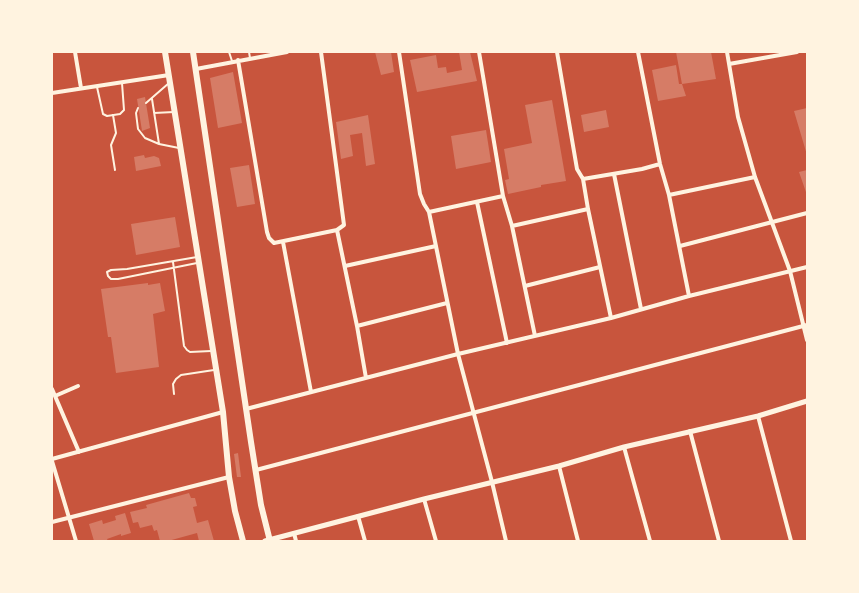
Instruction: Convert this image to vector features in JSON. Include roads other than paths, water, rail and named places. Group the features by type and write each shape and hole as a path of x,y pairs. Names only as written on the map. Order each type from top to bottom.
{"main road":[{"path":"165,52 223,412 229,477 235,511 243,541"},
{"path":"193,52 246,409 268,541"}],"street":[{"path":"75,52 81,88"},
{"path":"196,68 273,53 287,52"},
{"path":"238,60 267,232 269,238 274,243 337,230 344,225 321,52"},
{"path":"399,52 420,194 429,212 458,354 506,541"},
{"path":"479,52 503,196 512,226 535,336"},
{"path":"558,52 577,169 584,179 588,209 611,318"},
{"path":"638,52 660,164 670,195 689,296"},
{"path":"727,52 738,117 755,177 790,271 805,326 807,340"},
{"path":"729,64 798,52"},
{"path":"52,93 169,75"},
{"path":"584,179 642,169 660,164"},
{"path":"614,174 641,309"},
{"path":"670,195 755,177"},
{"path":"429,212 503,196"},
{"path":"477,202 507,343"},
{"path":"512,226 588,209"},
{"path":"680,246 807,213"},
{"path":"337,230 366,378"},
{"path":"283,242 311,392"},
{"path":"345,266 436,246"},
{"path":"525,286 600,267"},
{"path":"246,409 458,354 611,318 689,296 807,267"},
{"path":"357,326 447,303"},
{"path":"256,470 805,326"},
{"path":"55,396 78,386"},
{"path":"52,389 79,452"},
{"path":"268,541 424,498 559,466 624,447 758,416 807,401"},
{"path":"76,541 52,460 223,412"},
{"path":"758,416 791,541"},
{"path":"690,431 719,541"},
{"path":"624,447 650,541"},
{"path":"559,466 578,541"},
{"path":"52,522 229,477"},
{"path":"424,498 436,541"},
{"path":"358,516 365,541"},
{"path":"294,533 296,541"}],"lane":[{"path":"229,52 232,61"},
{"path":"249,52 250,58"},
{"path":"97,86 103,114 107,116 120,114 124,110 121,82"},
{"path":"146,103 170,83"},
{"path":"152,99 159,144"},
{"path":"138,108 136,113 138,130 145,138 159,144 181,149"},
{"path":"154,113 175,112"},
{"path":"113,115 116,133 111,145 115,170"},
{"path":"199,260 118,279 111,279 108,276 108,272 110,270 199,260"},
{"path":"172,262 184,346 190,352 213,350"},
{"path":"174,394 174,384 176,379 182,375 216,370"}]}
